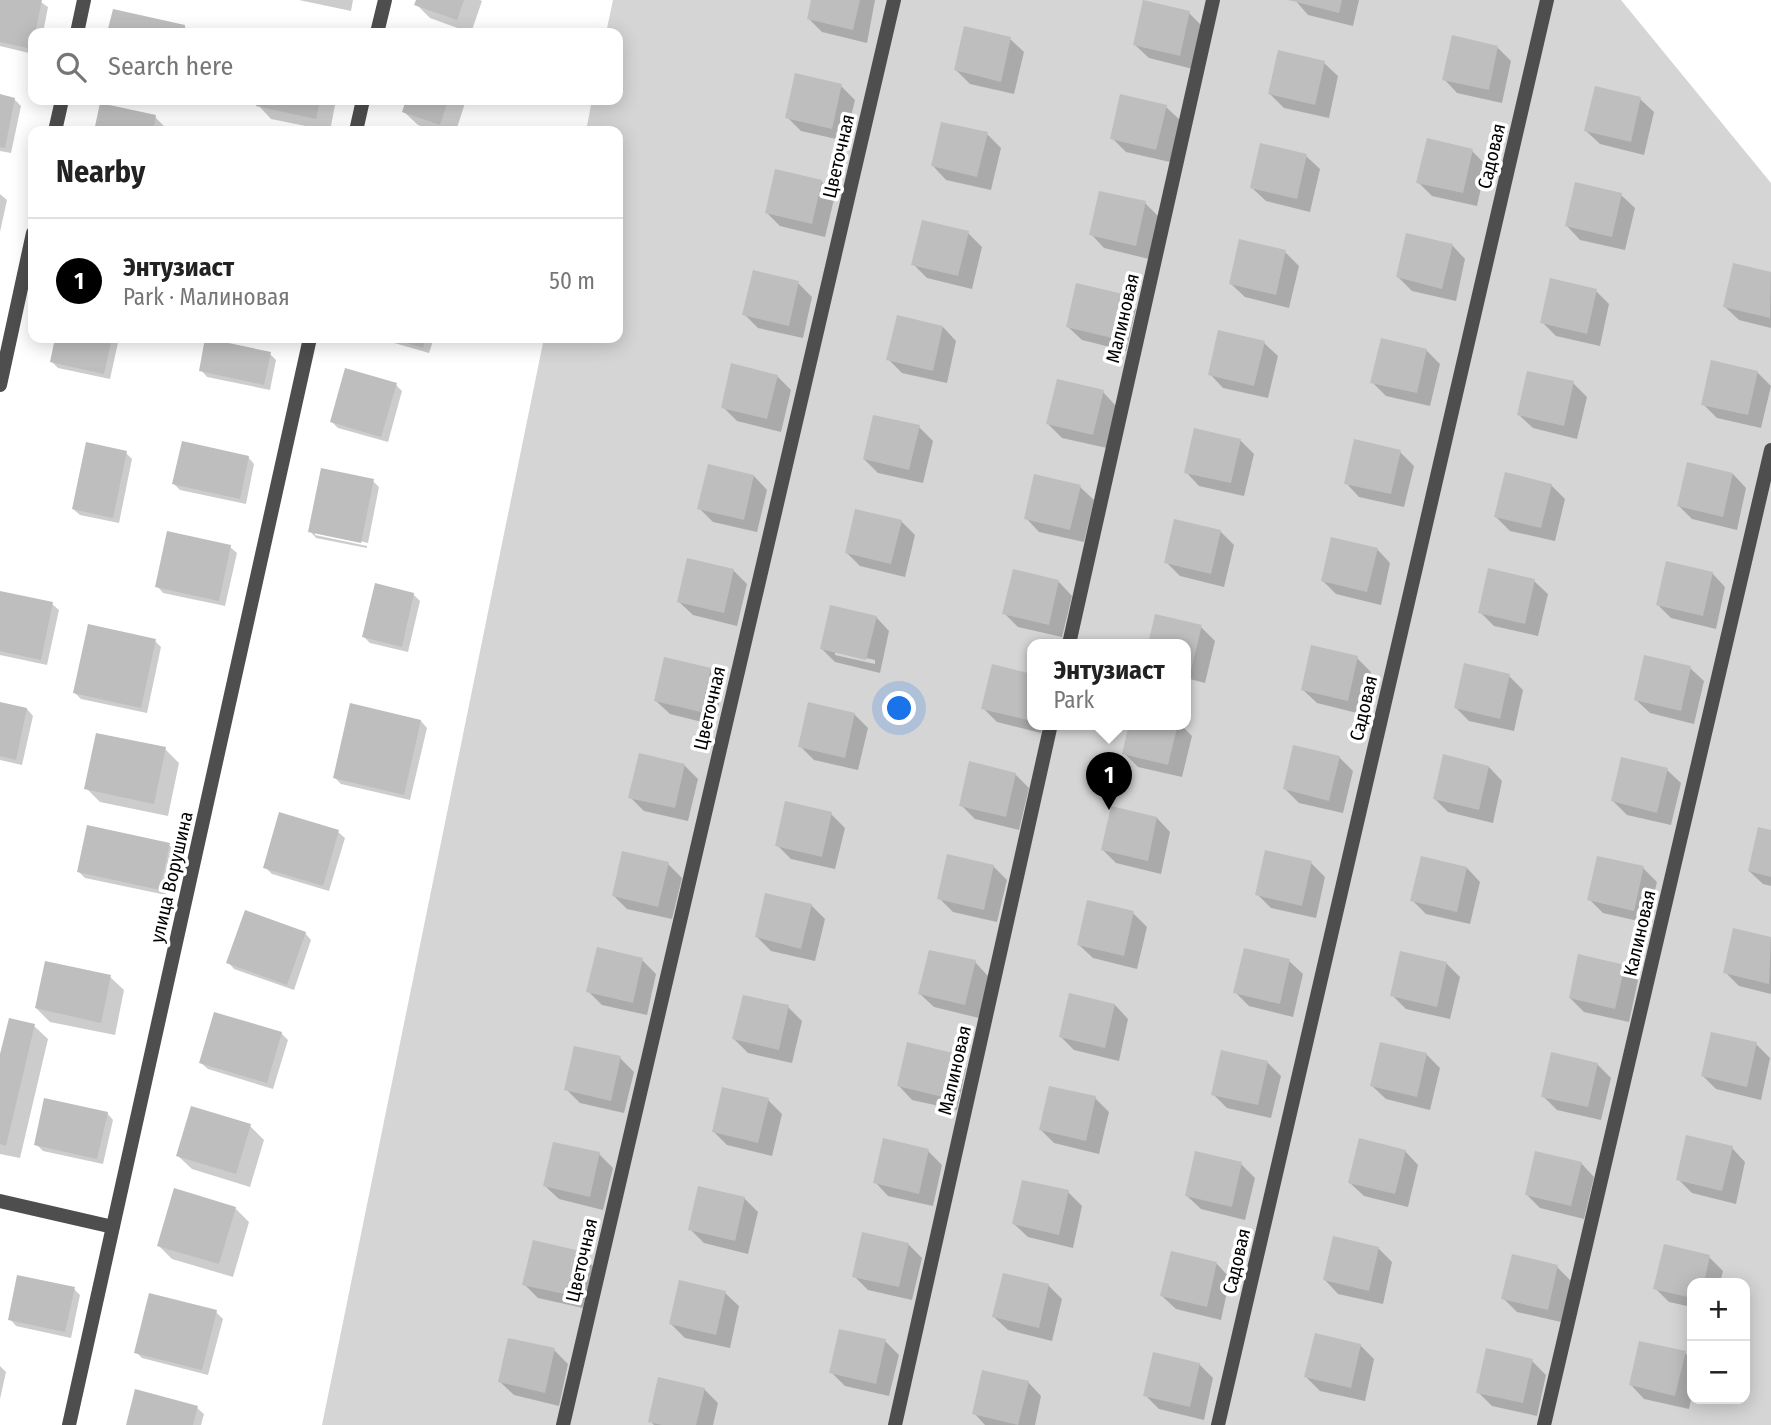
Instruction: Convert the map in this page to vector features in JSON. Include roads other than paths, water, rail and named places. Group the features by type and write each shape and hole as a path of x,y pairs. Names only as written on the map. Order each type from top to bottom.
{"street":[{"path":"78,28 84,0"},
{"path":"378,28 385,0"},
{"name":"Цветочная","path":"562,1425 894,0"},
{"name":"Малиновая","path":"1070,639 1213,0"},
{"name":"Садовая","path":"1217,1425 1547,0"},
{"path":"56,126 61,105"},
{"path":"357,126 362,105"},
{"path":"0,385 28,256"},
{"name":"улица Ворушина","path":"69,1425 309,343"},
{"name":"Калиновая","path":"1544,1425 1771,450"},
{"name":"Малиновая","path":"895,1425 1050,730"},
{"path":"0,1201 113,1227"}],"place":[{"name":"Энтузиаст","path":"1109,810"}]}
